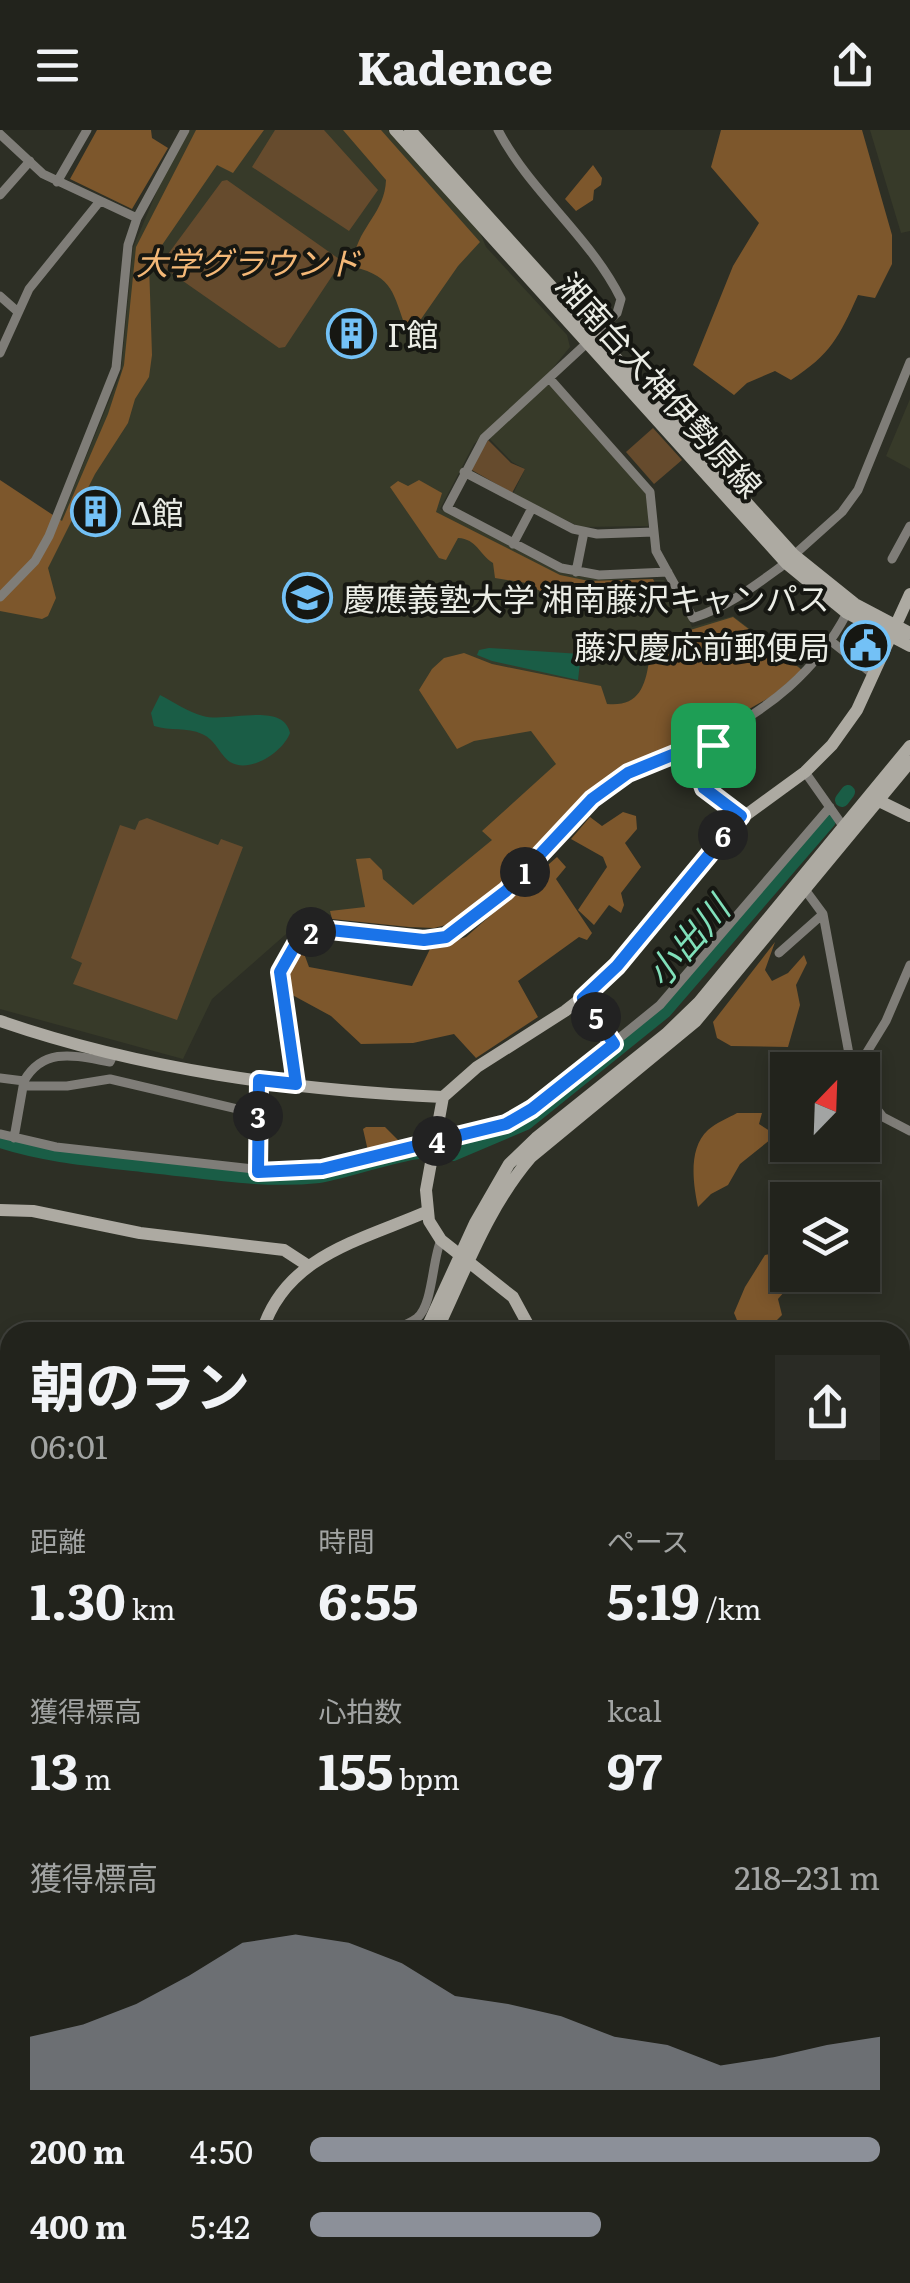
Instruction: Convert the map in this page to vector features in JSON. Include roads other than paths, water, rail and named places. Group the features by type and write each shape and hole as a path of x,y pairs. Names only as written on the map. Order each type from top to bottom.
{"street":[{"path":"58,182 87,130"},
{"path":"0,597 34,561 49,536 116,368 128,245 136,218 186,130"},
{"name":"湘南台大神伊勢原線","path":"395,130 592,338"},
{"name":"湘南台大神伊勢原線","path":"410,130 790,559 847,613 893,631 910,633"},
{"path":"498,130 518,162 614,284 621,299 620,306 592,338 484,438 447,508 576,572 668,572"},
{"path":"0,134 58,182 136,218"},
{"path":"0,195 30,161"},
{"path":"0,353 29,289 100,201"},
{"path":"0,296 18,312"},
{"path":"549,378 646,485 652,500 656,550 694,618 746,593 842,512 858,490 910,362"},
{"path":"464,472 584,532 654,532"},
{"path":"513,544 532,508"},
{"path":"892,558 910,526"},
{"path":"576,572 584,532"},
{"name":"湘南台大神伊勢原線","path":"790,559 910,646"},
{"path":"526,1322 512,1297 441,1240 426,1212 442,1097 477,1068 583,998 617,966 741,816 805,772 844,728 874,675 910,594"},
{"path":"296,1084 280,972 298,940 321,929 424,940 446,937 506,891 592,799 628,773 709,740 800,678 832,642 847,613"},
{"path":"832,642 874,675"},
{"path":"709,740 714,752 700,774 701,782 741,816"},
{"path":"430,1322 494,1206 531,1157 696,1022 806,891 910,746"},
{"path":"440,1322 465,1257 509,1164 699,1002 843,826 910,762"},
{"path":"805,772 843,826"},
{"path":"873,798 910,816"},
{"path":"0,1134 258,1172 322,1169 434,1148 521,1117 678,988 830,806"},
{"path":"806,891 823,914 850,1052"},
{"path":"779,953 823,914"},
{"path":"866,1052 886,1021 910,965"},
{"path":"583,998 614,1044"},
{"path":"0,1021 195,1072 442,1097"},
{"path":"14,1138 30,1071 60,1054 110,1062 114,1053"},
{"path":"0,1078 24,1084 67,1086 110,1078 258,1114"},
{"path":"258,1172 259,1080"},
{"path":"880,1112 910,1132"},
{"path":"0,1210 33,1211 140,1234 284,1250 306,1265"},
{"path":"266,1322 277,1296 306,1265 426,1212"},
{"path":"410,1322 424,1311 433,1258 441,1240"}],"waterway":[{"name":"小出川","path":"842,800 848,792"},
{"name":"小出川","path":"0,1141 75,1157 277,1178 319,1176 427,1151 453,1154 526,1123 665,1011 829,821"}],"place":[{"name":"Γ館","path":"352,333"},
{"name":"Δ館","path":"96,511"},
{"name":"慶應義塾大学 湘南藤沢キャンパス","path":"308,597"},
{"name":"藤沢慶応前郵便局","path":"865,645"}],"park label":[{"name":"大学グラウンド","path":"248,261"}]}
